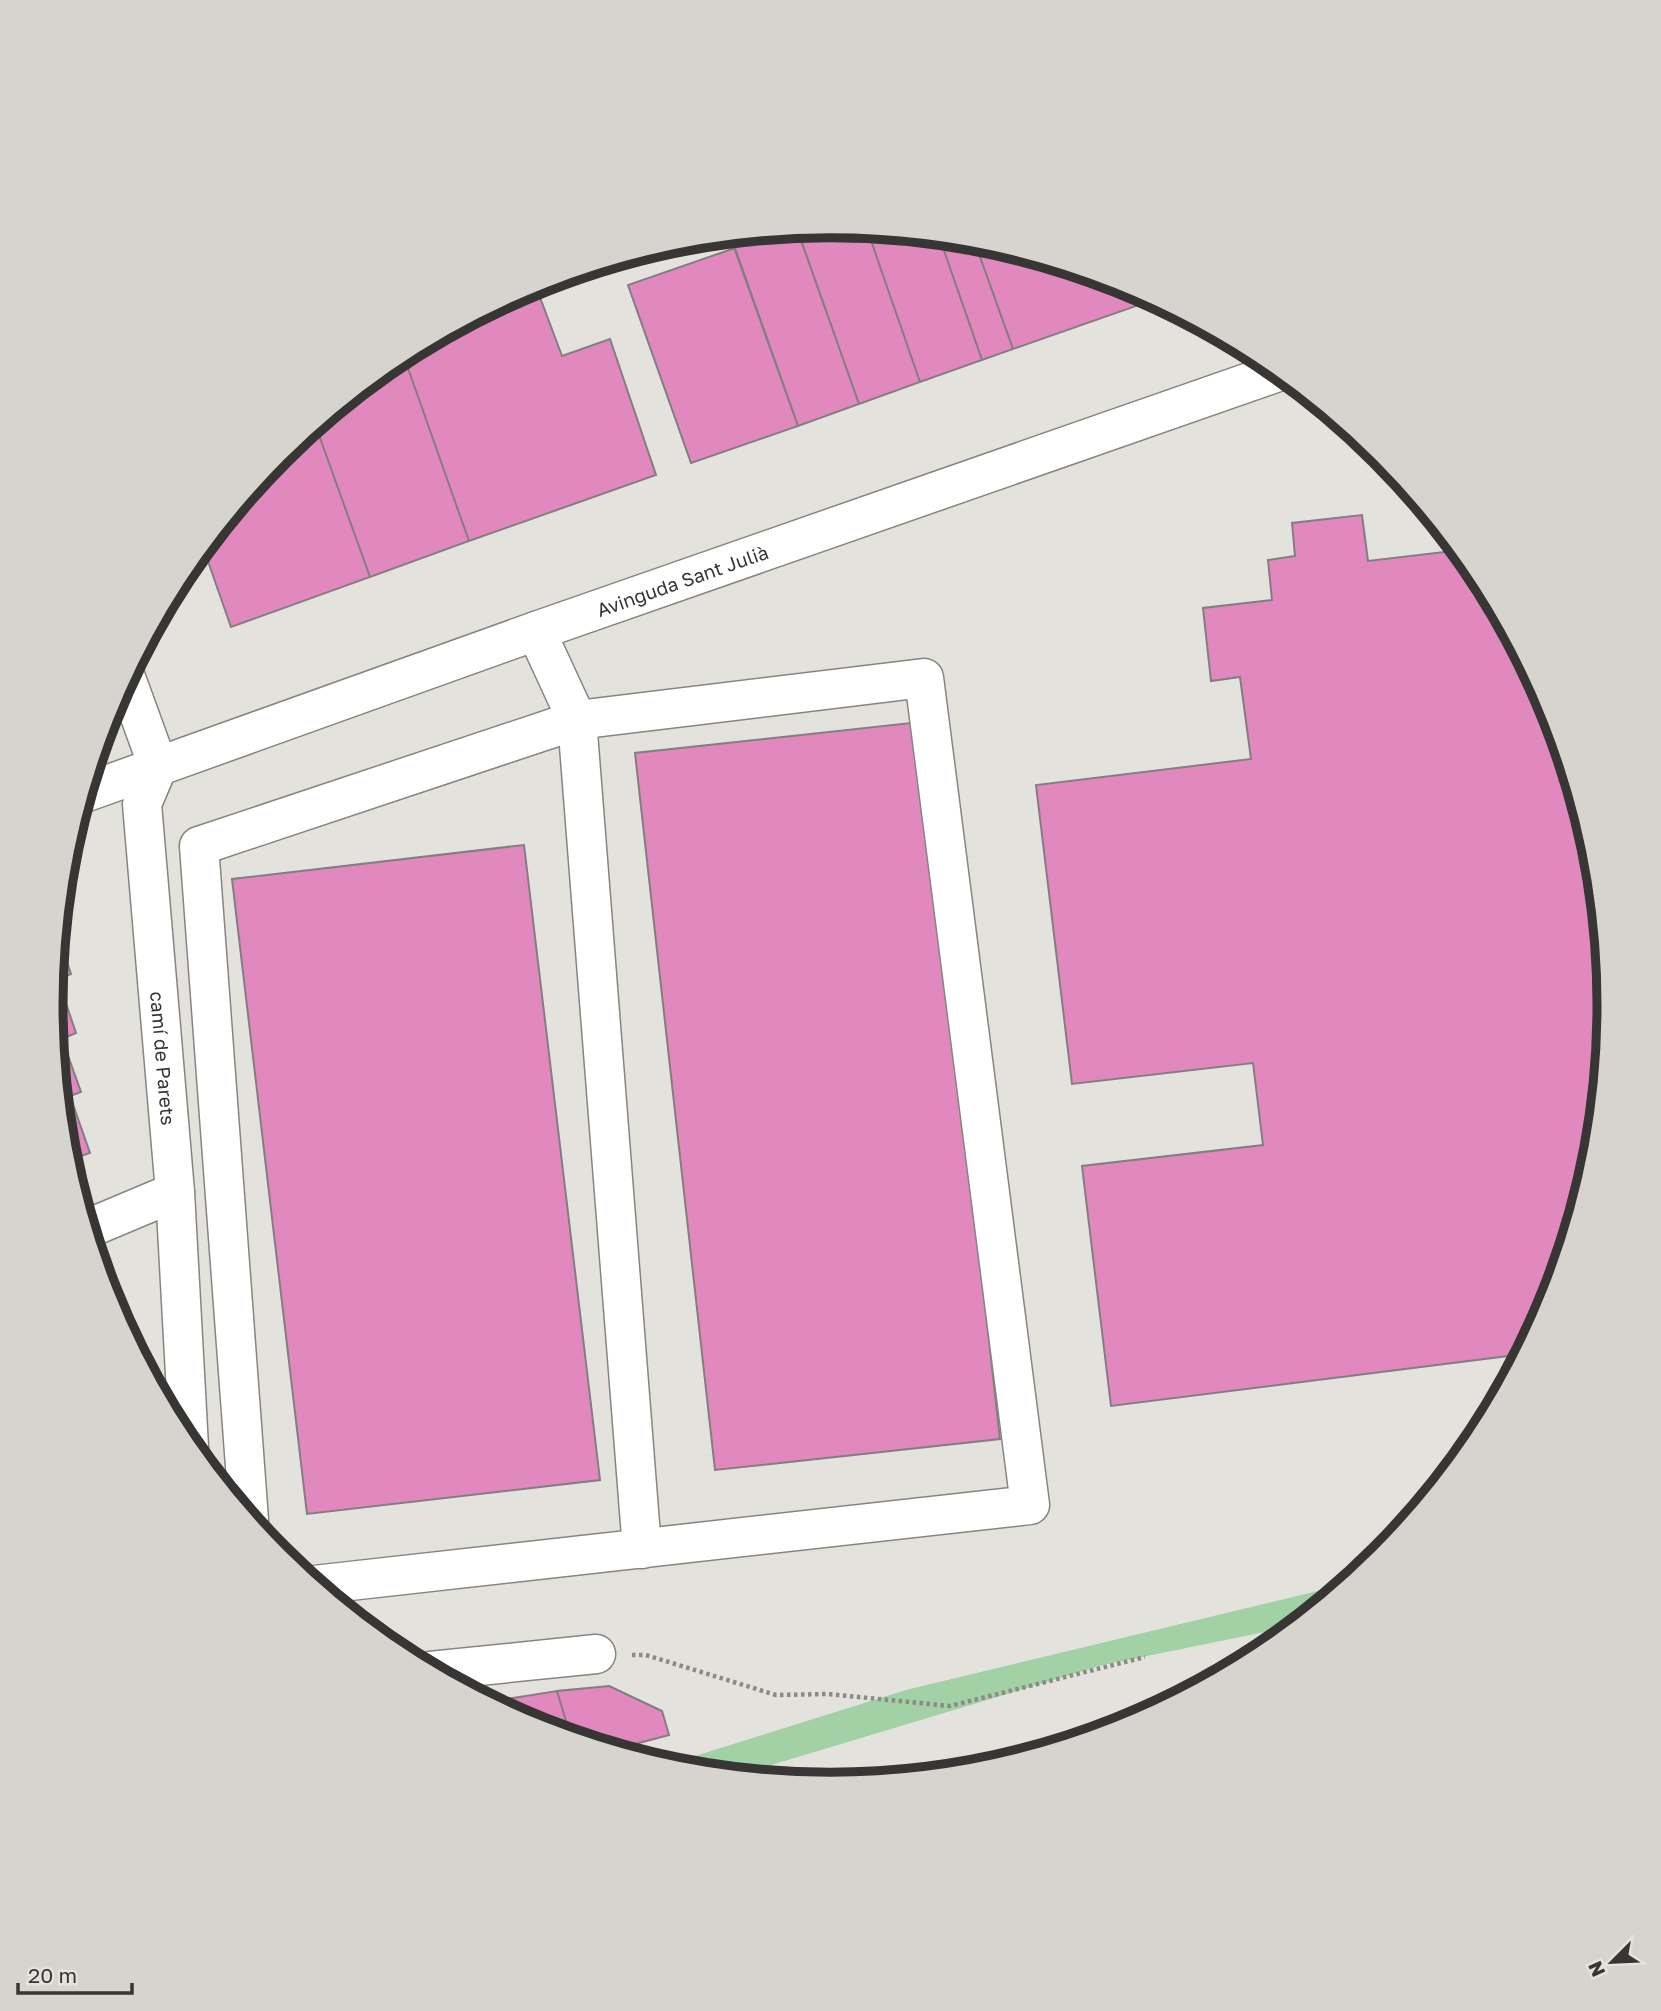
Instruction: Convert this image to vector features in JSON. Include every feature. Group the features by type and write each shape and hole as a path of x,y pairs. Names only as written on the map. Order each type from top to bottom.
{"street":[{"name":"Avinguda Sant Julià","path":"95,789 536,631 1269,376"},
{"path":"536,631 577,720 642,1549"},
{"path":"248,1506 199,846 577,720 924,678 1030,1505 325,1584"},
{"path":"131,691 158,766"},
{"name":"camí de Parets","path":"158,766 142,804 175,1192 188,1425"},
{"path":"96,1225 175,1192"},
{"path":"446,1669 596,1654"}],"path":[{"path":"596,1654 646,1655 776,1695 828,1694 950,1706 1145,1657"}],"green space":[{"path":"1331,1588 1277,1630 1103,1665 759,1769 686,1759 906,1690"},
{"path":"1125,1714 1029,1747 983,1757"}],"building":[{"path":"801,239 871,240 920,382 859,404"},
{"path":"801,239 859,404 798,426 733,245"},
{"path":"871,240 943,247 982,360 920,382"},
{"path":"943,247 979,253 1013,349 982,360"},
{"path":"735,248 798,426 691,463 628,285"},
{"path":"979,253 1029,264 1077,279 1134,301 1136,306 1013,349"},
{"path":"539,295 562,356 610,339 656,475 469,541 407,365 491,317"},
{"path":"407,365 469,541 370,577 318,433"},
{"path":"318,433 370,577 231,627 207,558 253,499"},
{"path":"1362,515 1368,561 1449,551 1469,579 1519,666 1540,712 1572,807 1591,905 1598,1006 1591,1106 1583,1155 1557,1252 1540,1299 1513,1355 1111,1406 1082,1166 1263,1145 1253,1063 1072,1084 1036,785 1251,759 1240,677 1211,681 1203,608 1272,600 1268,560 1295,556 1292,523"},
{"path":"920,722 1000,1439 715,1470 635,753"},
{"path":"524,845 600,1480 307,1514 232,879"},
{"path":"65,956 71,974 64,977"},
{"path":"63,996 76,1033 64,1038"},
{"path":"65,1046 81,1092 70,1096 90,1153 78,1157 70,1106"},
{"path":"609,1686 662,1711 669,1735 628,1746 567,1726 557,1691"},
{"path":"557,1691 567,1726 537,1715 503,1699"}]}
